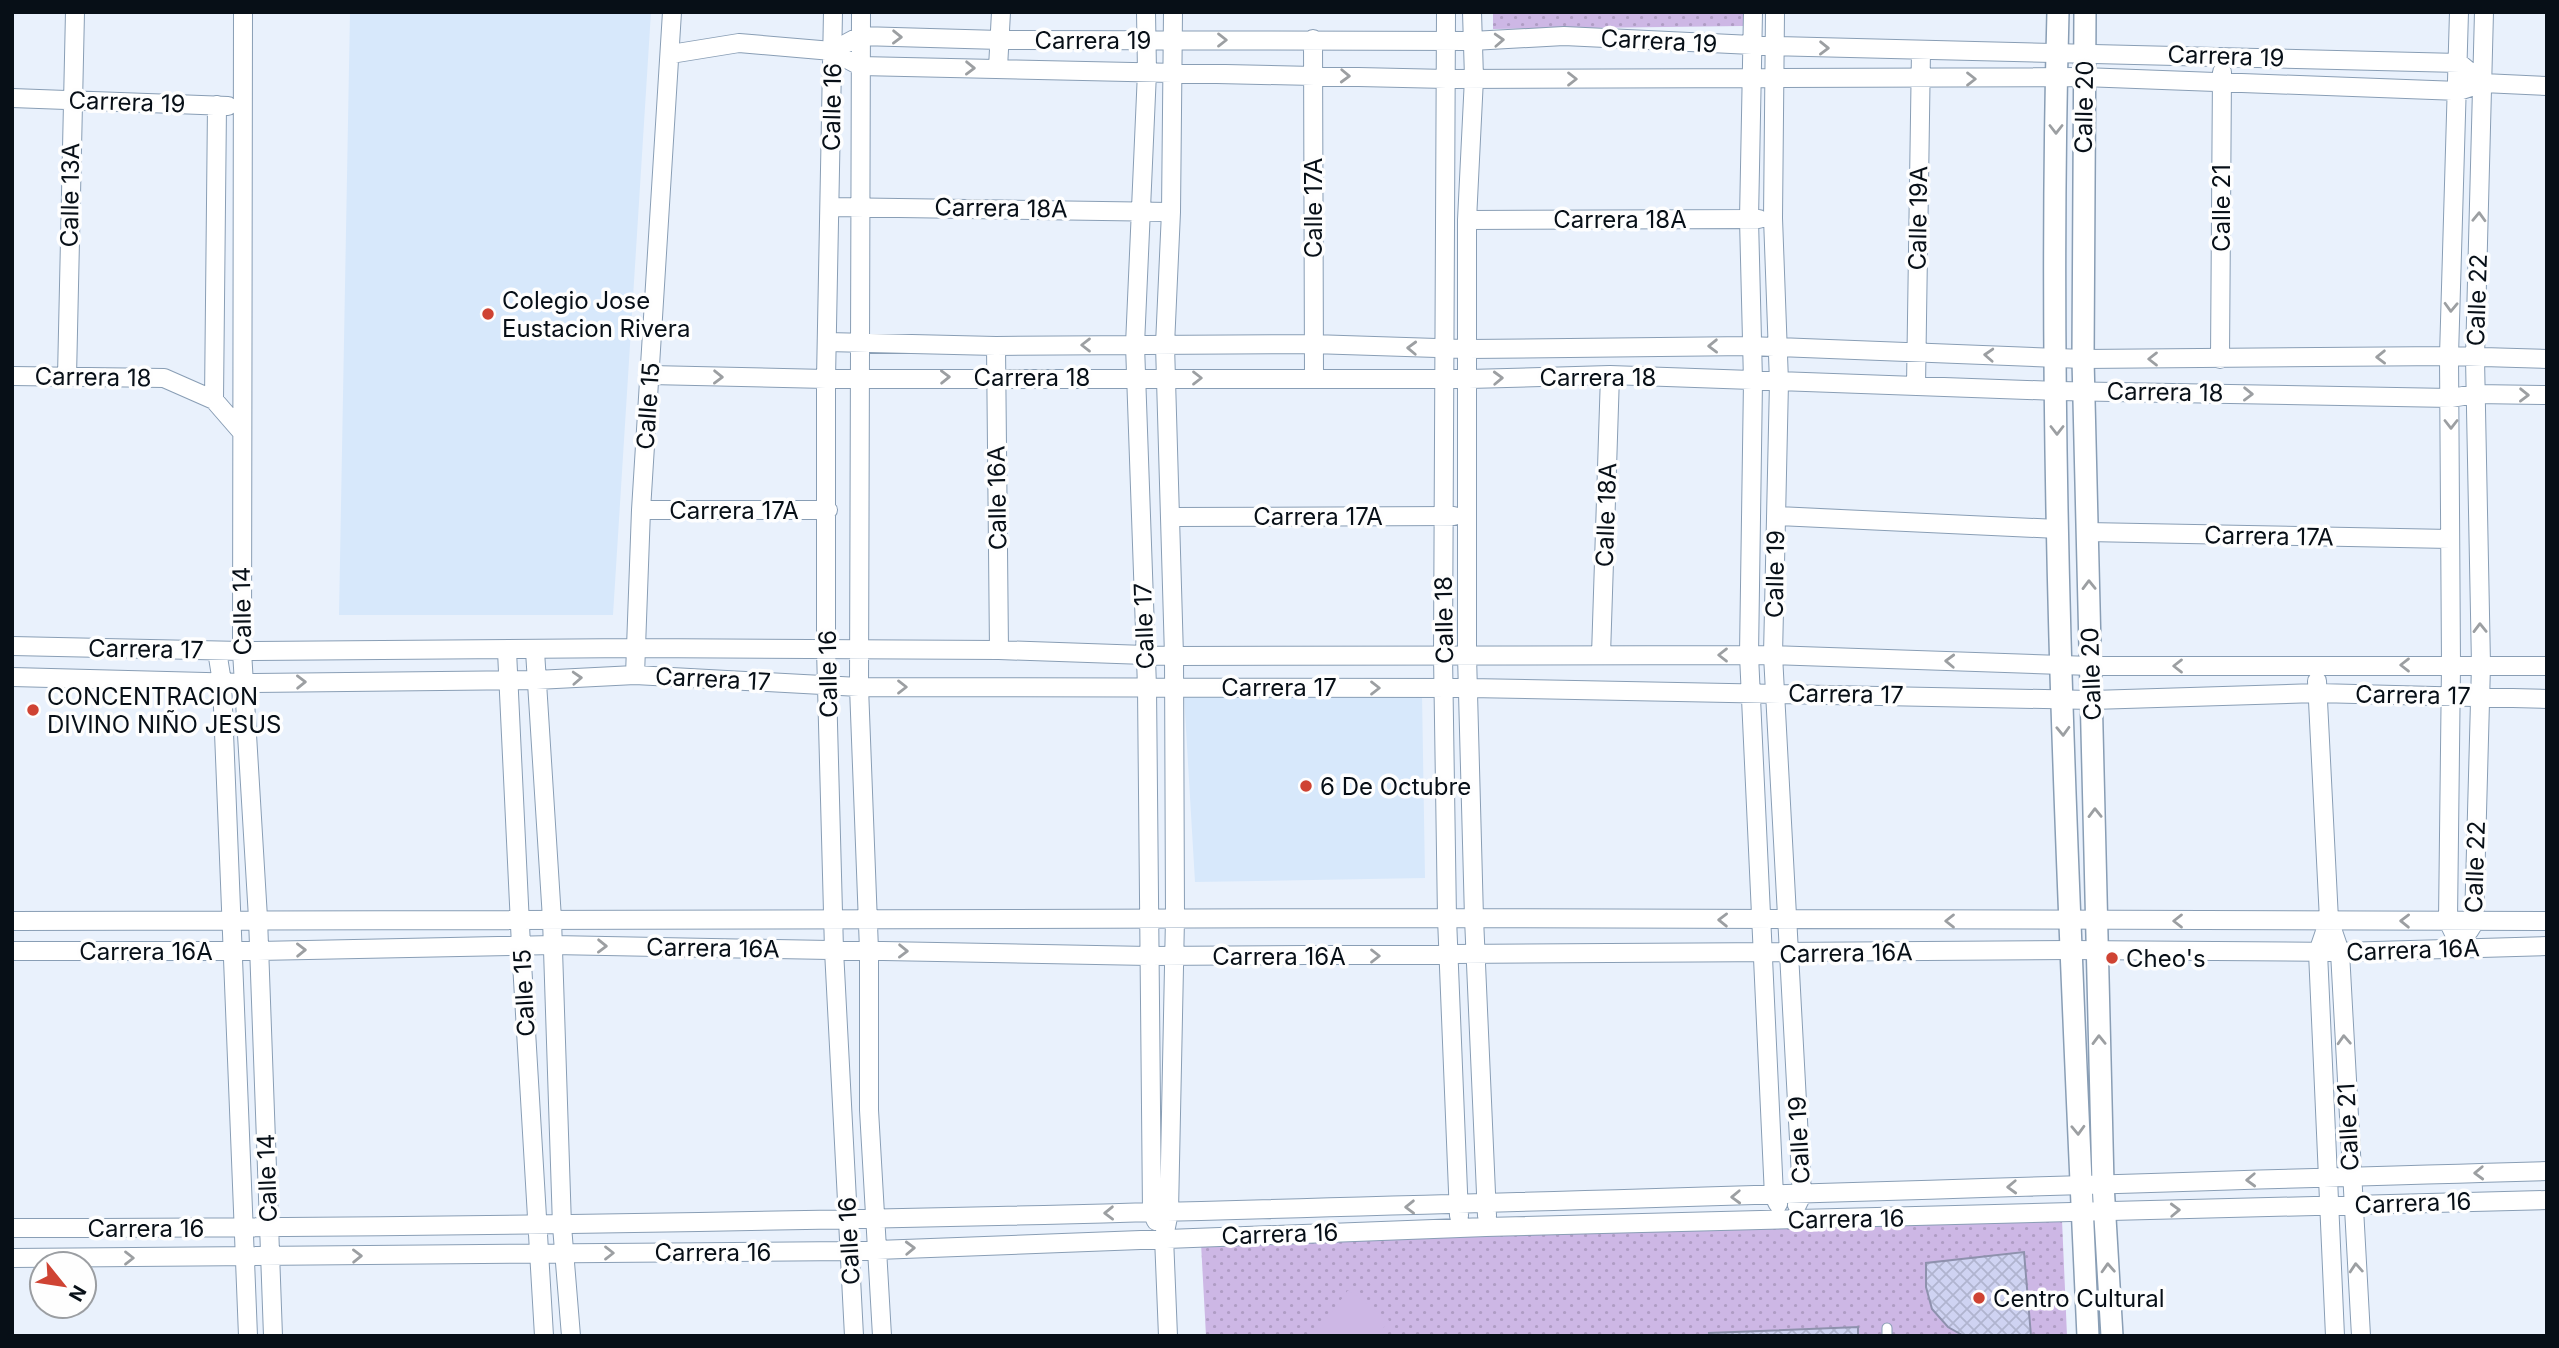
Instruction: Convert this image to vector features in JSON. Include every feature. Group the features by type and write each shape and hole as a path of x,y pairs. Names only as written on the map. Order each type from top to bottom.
{"street":[{"name":"Calle 13A","path":"66,377 75,12"},
{"name":"Calle 14","path":"243,12 240,430 242,651 258,918 273,1336"},
{"name":"Calle 15","path":"635,674 641,510 671,54 671,12"},
{"name":"Calle 16","path":"833,12 826,379 826,649 834,950 854,1336"},
{"name":"Calle 16","path":"860,12 862,378 859,687 869,950 869,1110 882,1336"},
{"path":"998,68 1001,12"},
{"name":"Calle 17","path":"1146,12 1147,72 1135,345 1147,687 1147,919 1168,1336"},
{"name":"Calle 17","path":"1160,1212 1175,956 1174,656 1166,379 1174,73 1173,12"},
{"name":"Calle 18","path":"1446,12 1443,655 1447,918 1459,1228"},
{"name":"Calle 18","path":"1472,12 1474,78 1467,220 1467,655 1486,1227"},
{"name":"Calle 19","path":"1753,12 1749,219 1750,346 1753,381 1750,693 1774,1196 1788,1220"},
{"name":"Calle 19","path":"1774,12 1773,219 1779,382 1773,655 1802,1195 1788,1220"},
{"name":"Calle 20","path":"2058,12 2058,529 2070,950 2088,1336"},
{"name":"Calle 20","path":"2085,12 2083,359 2103,1184 2112,1336"},
{"name":"Calle 22","path":"2459,12 2459,91 2449,356 2451,696 2448,921 2461,948"},
{"name":"Calle 22","path":"2461,948 2473,923 2481,697 2475,358 2484,12"},
{"name":"Carrera 19","path":"832,51 860,36 1000,40 1472,41 1564,36 1773,46 2459,63"},
{"name":"Calle 17A","path":"1313,39 1314,377"},
{"name":"Carrera 19","path":"671,54 739,43 832,51 860,66 1447,79 2083,77 2459,91 2483,83 2547,86"},
{"name":"Calle 19A","path":"1916,386 1921,50"},
{"name":"Calle 21","path":"2220,359 2222,56"},
{"path":"2459,63 2483,83"},
{"name":"Carrera 19","path":"12,98 242,106"},
{"path":"214,400 217,105"},
{"name":"Carrera 18A","path":"831,207 1171,212"},
{"name":"Carrera 18A","path":"1467,220 1773,219"},
{"name":"Carrera 18","path":"827,342 996,346 1312,344 1446,349 1777,346 2083,359 2449,356 2547,359"},
{"name":"Calle 16A","path":"996,346 999,650"},
{"name":"Carrera 18","path":"650,375 826,379 1469,379 1610,375 2057,391 2451,398 2475,394 2547,395"},
{"name":"Calle 18A","path":"1601,654 1610,375"},
{"name":"Carrera 18","path":"12,376 164,378 214,400 240,430"},
{"name":"Carrera 17A","path":"641,510 828,510"},
{"name":"Carrera 17A","path":"1170,517 1466,516"},
{"path":"1776,516 2058,529"},
{"name":"Carrera 17A","path":"2087,532 2450,539"},
{"name":"Carrera 17","path":"12,646 217,651 535,651 636,648 999,650 1174,656 1773,655 2091,666 2547,666"},
{"name":"Calle 14","path":"217,651 222,682 229,920 233,951 246,1228 248,1336"},
{"name":"Calle 15","path":"507,651 544,1336"},
{"name":"Calle 15","path":"535,651 552,919 562,1226 571,1336"},
{"name":"Calle 21","path":"2316,665 2329,920 2340,952 2350,1177 2361,1336"},
{"name":"Carrera 17","path":"12,677 244,683 536,680 635,674 859,687 1469,688 2092,700 2317,693 2547,699"},
{"name":"Carrera 16A","path":"12,921 258,918 2547,921"},
{"name":"Calle 21","path":"2329,920 2318,952 2335,1336"},
{"name":"Carrera 16A","path":"12,951 258,951 553,945 1149,956 1477,956 2070,950 2340,952 2547,946"},
{"name":"Carrera 16","path":"12,1228 562,1226 848,1221 1459,1206 2547,1171"},
{"name":"Carrera 16","path":"12,1258 271,1258 850,1251 1164,1237 1486,1227 2547,1199"}],"shaded area":[{"name":"Colegio Jose Eustacion Rivera","path":"350,12 651,12 613,615 339,615"},
{"path":"1493,12 1744,12 1744,26 1493,29"},
{"name":"6 De Octubre","path":"1422,694 1425,878 1195,882 1184,695"},
{"path":"2062,1220 2067,1336 1206,1336 1201,1243"},
{"path":"1348,1290 1389,1320 1378,1336 1315,1336"}],"building":[{"name":"Centro Cultural","path":"2024,1252 2031,1336 1964,1336 1948,1327 1932,1309 1926,1287 1926,1263"},
{"path":"1858,1327 1858,1336 1709,1336 1709,1333"}],"place":[{"name":"Colegio Jose Eustacion Rivera","path":"488,314"},
{"name":"CONCENTRACION DIVINO NIÑO JESUS","path":"33,710"},
{"name":"6 De Octubre","path":"1306,786"},
{"name":"Cheo's","path":"2112,958"},
{"name":"Centro Cultural","path":"1979,1298"}]}
